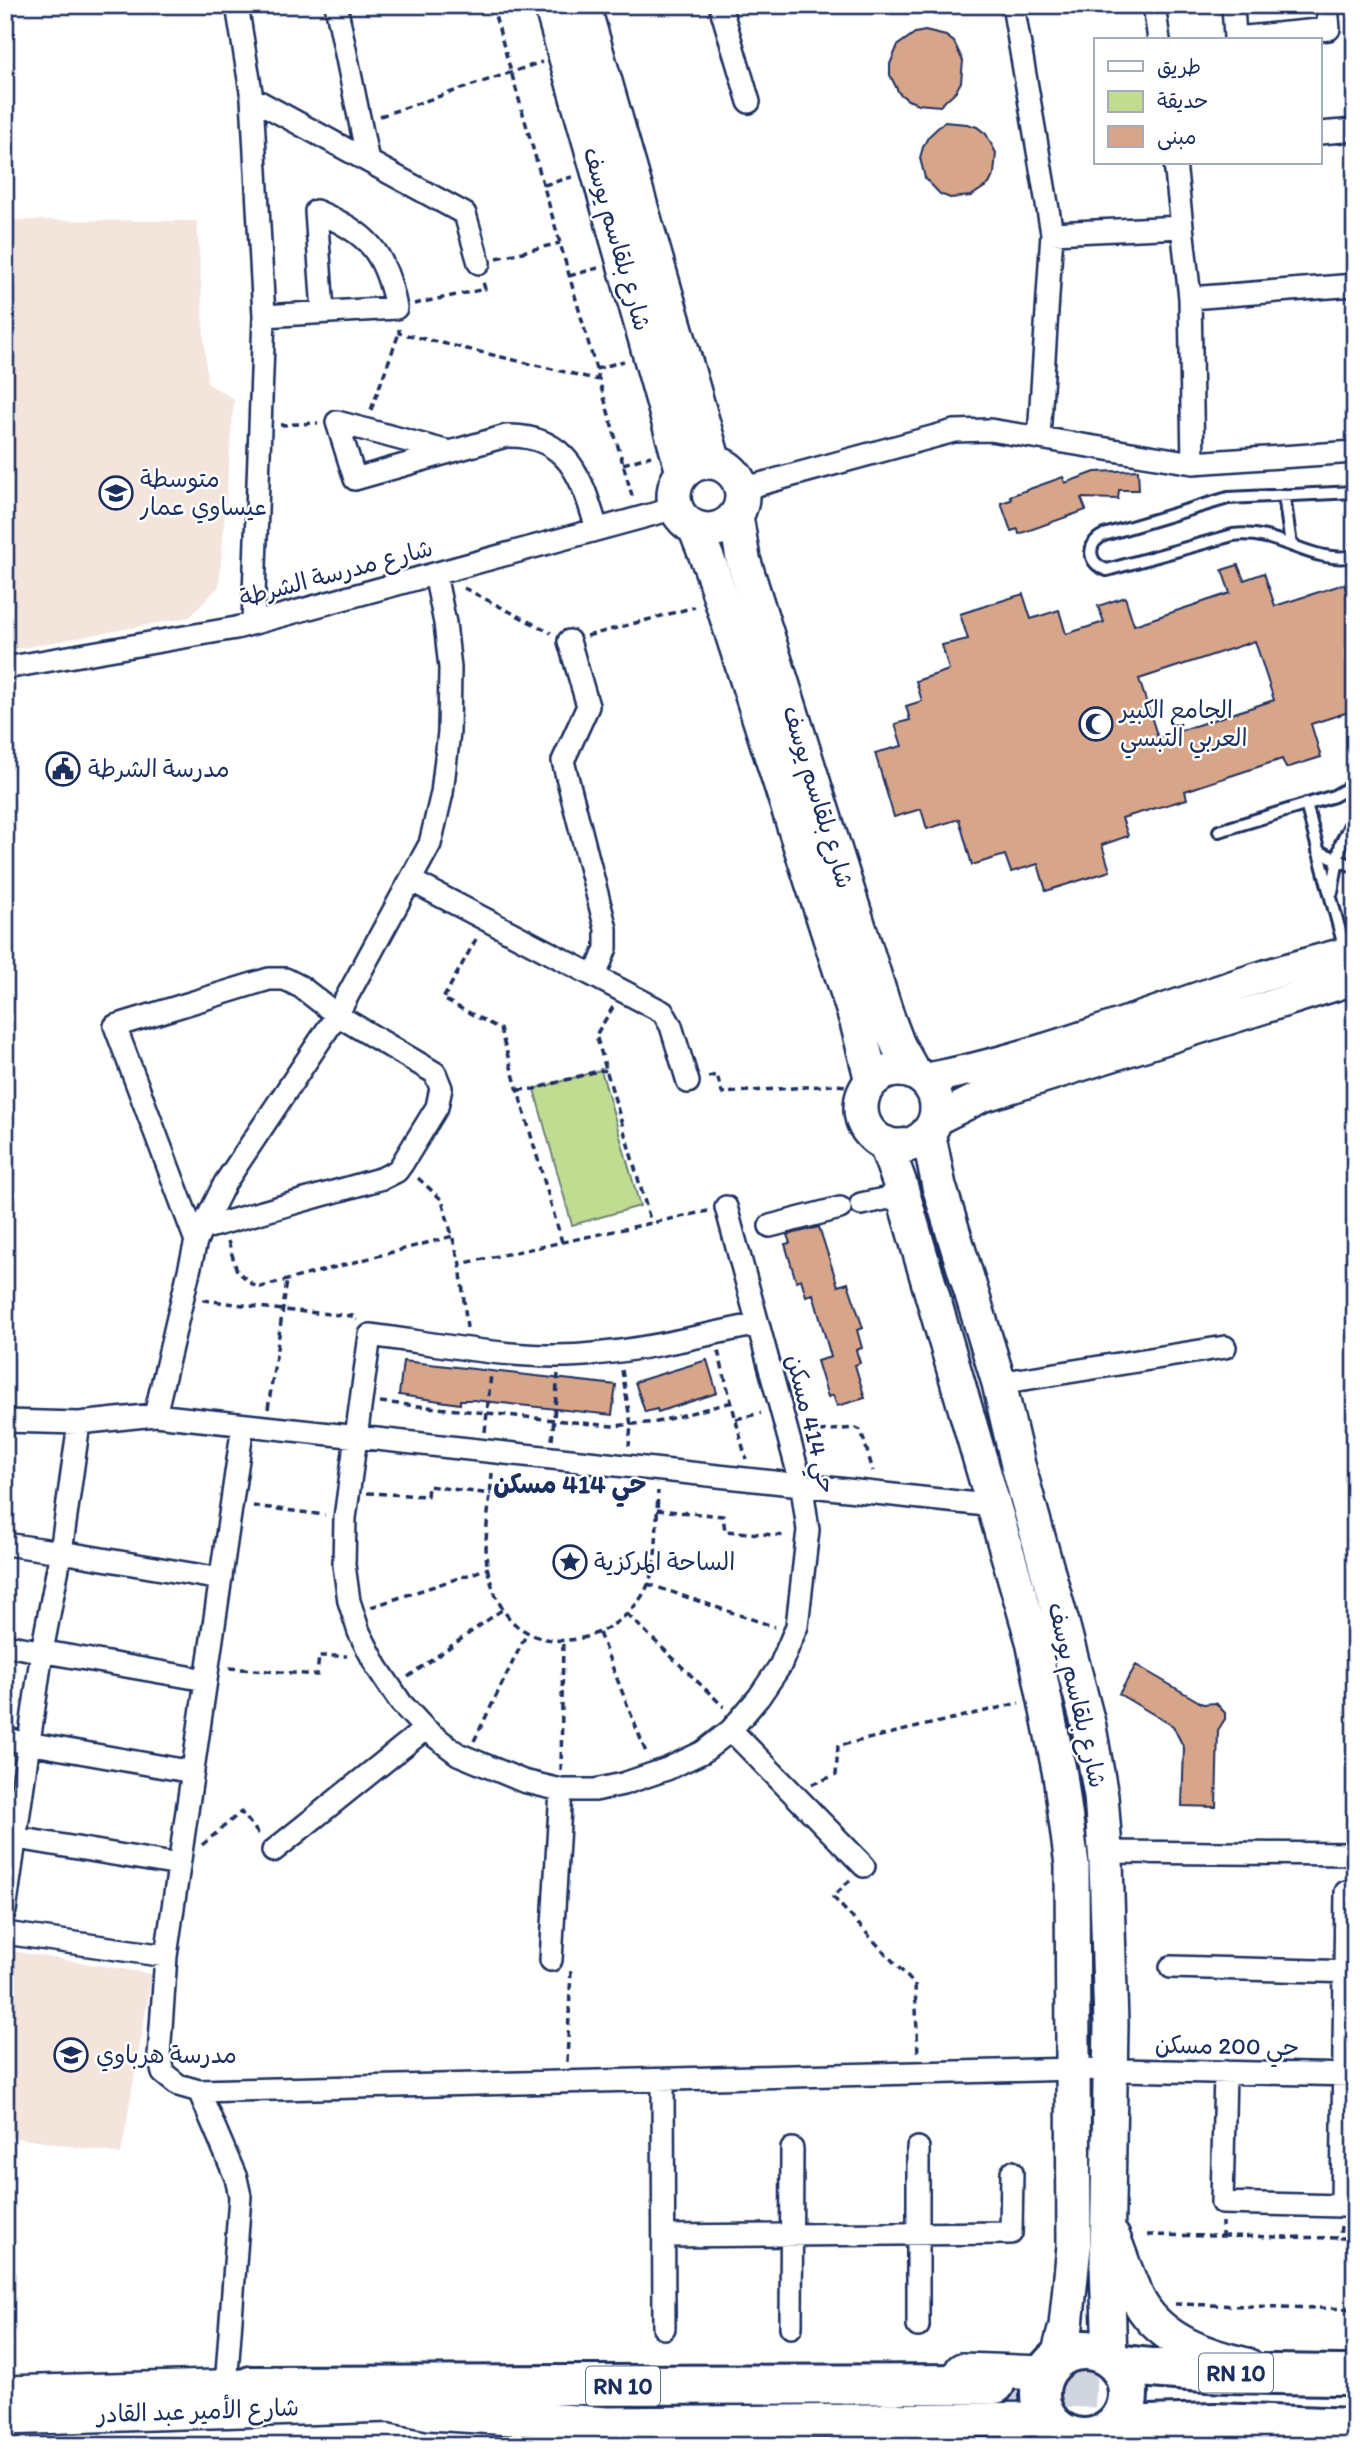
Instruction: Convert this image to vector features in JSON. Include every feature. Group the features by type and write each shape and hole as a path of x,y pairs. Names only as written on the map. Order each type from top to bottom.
{"highway":[{"path":"1079,2350 1093,2351 1114,2361 1125,2375 1128,2389 1123,2420 1097,2436 1073,2437 1051,2430 1040,2399 1041,2386 1052,2366 1066,2354 1079,2350"},
{"name":"RN 10","path":"1114,2361 1221,2373 1355,2375"},
{"name":"RN 10","path":"238,2387 995,2391 390,2405"},
{"name":"RN 10","path":"1123,2420 1355,2395"},
{"name":"RN 10","path":"1123,2420 1355,2408"},
{"name":"RN 10","path":"1123,2420 1355,2428"},
{"path":"890,2421 937,2436"},
{"path":"1166,2446 1215,2423"}],"main road":[{"name":"شارع بلقاسم يوسف","path":"551,5 683,472"},
{"name":"شارع بلقاسم يوسف","path":"584,6 714,462"},
{"path":"702,462 714,462 725,465 734,472 739,503 728,524 706,531 686,518 674,492 683,472 702,462"},
{"name":"شارع بلقاسم يوسف","path":"739,503 743,559 887,1016 898,1045 919,1076"},
{"name":"شارع بلقاسم يوسف","path":"686,518 720,599 853,1009 869,1084"},
{"path":"1352,961 981,1097 932,1126 919,1140 908,1144 897,1146 874,1136 865,1126 861,1114 862,1100 869,1084 891,1070 919,1076 1014,1060 1261,977 1352,961"},
{"path":"919,1076 932,1088 936,1098 932,1126"},
{"name":"شارع بلقاسم يوسف","path":"932,1126 939,1186 999,1383 1018,1465 1088,1727 1101,1796 1111,2024 1108,2319 1114,2361"},
{"name":"شارع بلقاسم يوسف","path":"885,1143 903,1195 1033,1641 1060,1775 1072,1865 1074,2246 1066,2326 1052,2366"},
{"path":"1108,2223 1140,2304 1154,2322 1172,2337 1213,2356 1293,2375"},
{"name":"شارع الأمير عبد القادر","path":"5,2393 238,2387 387,2371 499,2368 1052,2366"},
{"name":"شارع الأمير عبد القادر","path":"5,2418 390,2405 430,2413 608,2435 795,2434 890,2421"},
{"path":"937,2436 1051,2430"}],"street":[{"path":"237,5 252,98 264,316 253,624"},
{"path":"336,5 368,161"},
{"path":"720,5 749,102"},
{"path":"1013,5 1052,233 1039,437"},
{"path":"1154,5 1159,38"},
{"path":"1233,5 1236,38 1329,29 1326,5"},
{"path":"252,98 465,214 479,262"},
{"path":"1322,133 1355,130"},
{"path":"1175,164 1191,298 1193,463"},
{"path":"264,316 396,308 385,267 372,245 357,232 316,211 323,312"},
{"path":"1052,233 1182,227"},
{"path":"1191,298 1355,285"},
{"path":"337,422 449,452"},
{"path":"337,422 355,479 506,436 525,435 542,441 574,468 584,484 597,529"},
{"path":"739,503 954,431 990,430 1193,463 1355,452"},
{"name":"شارع مدرسة الشرطة","path":"5,668 212,634 638,518 686,518"},
{"path":"155,1415 199,1235 225,1183 337,1015 430,844 442,793 449,732 450,668 435,573"},
{"path":"569,642 588,706 564,761 606,929 606,948 595,976"},
{"path":"412,881 663,1012 671,1026 688,1082"},
{"path":"270,979 285,979 301,987 337,1015 435,1073 442,1088 437,1107 397,1171 383,1178 223,1223 199,1235 116,1026 270,979"},
{"path":"861,1204 903,1195"},
{"name":"حي 414 مسكن","path":"370,1335 347,1492 344,1565 353,1613 370,1656 391,1689 425,1729 466,1758 523,1781 561,1790 595,1790 654,1773 703,1752 734,1726 780,1667 797,1626 807,1537 802,1487 726,1207"},
{"path":"734,1236 840,1208"},
{"path":"370,1335 493,1351 592,1355 758,1324"},
{"path":"999,1383 1225,1347"},
{"path":"5,1421 79,1423 155,1415 660,1472 995,1506"},
{"path":"5,1911 10,1837 31,1743 79,1423"},
{"path":"238,2387 240,2196 236,2178 199,2091 178,2085 163,2073 159,2056 166,1956 243,1425"},
{"path":"5,1544 220,1579"},
{"path":"5,1645 206,1680"},
{"path":"734,1726 792,1792 864,1866"},
{"path":"273,1851 425,1729"},
{"path":"5,1739 192,1772"},
{"path":"551,1960 561,1790"},
{"path":"10,1837 179,1864"},
{"path":"1105,1852 1355,1854"},
{"path":"1225,2072 1222,2203 1342,2206 1349,2075 1350,1892"},
{"path":"5,1933 166,1956"},
{"path":"1171,1967 1349,1972"},
{"name":"حي 200 مسكن","path":"199,2091 1074,2069 1349,2075"},
{"path":"663,2080 664,2328"},
{"path":"918,2148 918,2326"},
{"path":"791,2327 792,2149"},
{"path":"664,2236 1012,2233 1012,2172"}],"lane":[{"path":"1355,492 1228,498 1098,537 1092,545 1091,556 1096,566 1107,570 1233,534 1250,533 1265,535 1325,558 1355,556"},
{"path":"1284,495 1291,545"},
{"path":"1219,831 1334,796 1355,784"},
{"path":"1306,804 1331,898 1352,961"},
{"path":"1331,898 1336,859 1355,815"},
{"path":"1318,851 1355,867"}],"path":[{"path":"492,5 638,518"},
{"path":"361,122 565,54"},
{"path":"365,429 400,333 396,308 485,289 479,262 560,243"},
{"path":"400,333 599,380"},
{"path":"260,426 337,422"},
{"path":"435,573 569,642 720,599"},
{"path":"486,921 443,999 500,1029 562,1242"},
{"path":"624,990 596,1035 651,1223"},
{"path":"518,1090 534,1089 601,1070 607,1071"},
{"path":"688,1082 717,1075 722,1093 869,1084"},
{"path":"402,1164 442,1200 460,1264 468,1348"},
{"path":"460,1264 726,1207"},
{"path":"223,1223 237,1271 257,1288 453,1236"},
{"path":"265,1428 288,1280"},
{"path":"183,1297 354,1316 370,1335"},
{"path":"713,1333 752,1481"},
{"path":"493,1351 487,1413 491,1494 487,1556 490,1577 503,1609 514,1623 527,1633 563,1640 581,1639 599,1633 627,1614 645,1590 652,1571 660,1472"},
{"path":"619,1351 631,1425 628,1468"},
{"path":"551,1460 560,1354"},
{"path":"361,1400 612,1426 657,1422 732,1402"},
{"path":"787,1433 856,1428 860,1430 880,1494"},
{"path":"347,1492 427,1496 428,1486 491,1494"},
{"path":"232,1503 345,1518"},
{"path":"657,1510 723,1516 725,1531 807,1537"},
{"path":"353,1613 489,1568"},
{"path":"648,1584 794,1633"},
{"path":"391,1689 503,1609"},
{"path":"627,1614 734,1726"},
{"path":"466,1758 527,1633"},
{"path":"599,1633 654,1773"},
{"path":"561,1790 563,1640"},
{"path":"206,1680 223,1668 236,1667 317,1675 319,1656 370,1656"},
{"path":"792,1792 836,1775 838,1746 1045,1697"},
{"path":"179,1864 242,1812 273,1851"},
{"path":"864,1866 833,1897 915,1985 918,2073"},
{"path":"551,1960 572,1961 566,2082"},
{"path":"1222,2203 1222,2236"},
{"path":"1147,2235 1340,2238"},
{"path":"1140,2304 1355,2309"}],"shaded area":[{"name":"متوسطة عيساوي عمار","path":"5,220 197,221 207,383 234,399 219,586 190,617 5,651"},
{"name":"مدرسة هرباوي","path":"5,1950 152,1974 121,2154 5,2136"}],"green space":[{"path":"601,1070 640,1206 572,1225 534,1089"}],"building":[{"path":"925,31 946,36 954,42 963,61 961,82 956,91 940,106 908,100 899,93 890,75 890,64 898,45 915,33"},
{"path":"944,122 977,127 986,134 996,153 994,174 989,184 971,196 950,198 940,194 925,178 920,158 923,147 928,137"},
{"path":"1138,470 1139,490 1119,490 1118,499 1081,498 1086,510 1019,534 1018,529 1011,531 1001,503 1011,500 1010,496 1063,477 1065,483 1095,472"},
{"path":"1238,565 1244,580 1264,573 1275,606 1344,584 1348,597 1355,595 1355,710 1311,724 1321,757 1286,768 1282,759 1185,791 1187,799 1122,818 1128,836 1102,845 1110,871 1046,891 1038,864 1011,872 1005,855 972,865 959,819 927,829 921,809 894,817 875,753 902,746 895,724 910,720 906,706 922,701 916,681 949,670 942,645 968,639 960,614 1023,594 1031,619 1059,610 1066,634 1104,622 1098,606 1125,597 1134,625 1230,593 1222,570","holes":["1255,641 1274,700 1158,738 1139,679"]},
{"path":"819,1227 838,1286 848,1283 863,1328 857,1330 862,1348 856,1350 860,1363 855,1365 865,1398 837,1406 833,1395 828,1397 817,1361 831,1357 813,1294 806,1296 801,1279 796,1281 785,1244 790,1243 787,1235"},
{"path":"707,1360 717,1393 658,1412 657,1409 645,1412 635,1382"},
{"path":"403,1361 616,1385 612,1415 473,1400 460,1400 460,1404 399,1395"},
{"path":"1136,1665 1203,1704 1216,1703 1225,1713 1225,1719 1218,1730 1216,1807 1182,1806 1184,1748 1173,1726 1119,1694"}],"tunnel":[{"path":"1001,2385 1146,2391"}],"place":[{"name":"متوسطة عيساوي عمار","path":"116,493"},
{"name":"الجامع الكبير العربي التبسي","path":"1096,724"},
{"name":"مدرسة الشرطة","path":"63,769"},
{"name":"الساحة المركزية","path":"570,1562"},
{"name":"مدرسة هرباوي","path":"71,2055"}],"district":[{"name":"حي 414 مسكن","path":"570,1484"}]}
